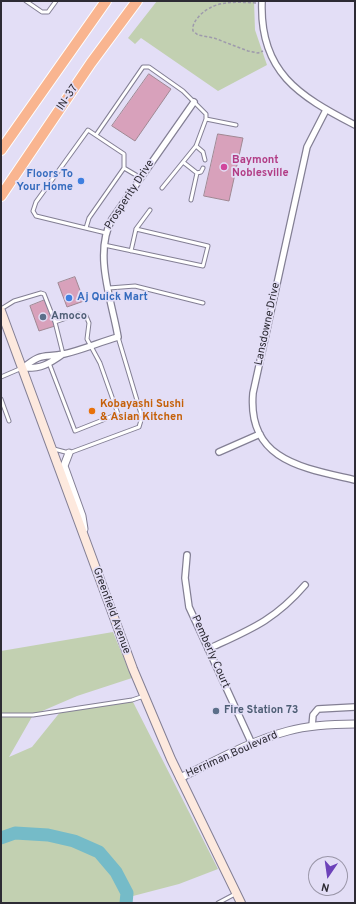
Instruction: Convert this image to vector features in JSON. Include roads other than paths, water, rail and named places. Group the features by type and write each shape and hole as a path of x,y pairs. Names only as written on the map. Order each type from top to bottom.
{"highway":[{"path":"1,150 106,1"},
{"name":"IN-37","path":"1,196 91,63 137,1"},
{"path":"1,139 78,30 96,15"}],"main road":[{"name":"Greenfield Avenue","path":"1,310 53,449 109,608 144,696 180,778 241,903"}],"street":[{"path":"261,2 264,32 268,49 280,71 294,87 326,110 355,125"},
{"name":"Prosperity Drive","path":"118,337 104,259 106,233 112,220 194,102"},
{"name":"Lansdowne Drive","path":"326,110 307,147 253,393 254,418 260,434 272,451 292,464 355,480"},
{"path":"23,368 33,359 41,356 63,354 118,337"},
{"path":"23,368 36,368 50,363 63,354"},
{"path":"219,452 260,434"},
{"path":"68,453 64,466 82,516 87,545"},
{"name":"Pemberly Court","path":"187,555 184,578 187,596 195,621 252,744"},
{"path":"208,649 262,624 273,617 305,585"},
{"path":"312,726 313,715 318,709 355,707"},
{"name":"Herriman Boulevard","path":"180,778 252,744 287,731 312,726 355,724"}],"lane":[{"path":"26,1 42,12 48,12 56,1"},
{"path":"96,134 143,67 146,66 184,91 206,114 206,119 196,146 162,188"},
{"path":"206,119 236,125"},
{"path":"86,228 89,218 124,168 124,154 88,130 36,202 33,211 36,216 106,233"},
{"path":"196,146 203,152 205,160"},
{"path":"183,162 197,173"},
{"path":"124,168 141,178"},
{"path":"191,200 197,173 201,172 203,168"},
{"path":"131,251 136,229 150,210"},
{"path":"104,245 203,266 208,246 136,229"},
{"path":"109,288 135,286 203,303"},
{"path":"1,310 14,301 41,293 46,297 55,322 63,354"},
{"path":"50,363 75,431 118,414 100,363 87,339 89,322 86,316 78,314 55,322"},
{"path":"53,449 68,453 139,427 142,417 118,337"},
{"path":"1,377 23,368"},
{"path":"1,399 9,421"},
{"path":"1,715 33,715 132,700 144,696"},
{"path":"218,903 237,893"}],"waterway":[{"path":"1,838 15,833 48,835 74,841 99,852 116,872 127,893 126,903"}],"place":[{"name":"Baymont Noblesville","path":"224,167"},
{"name":"Floors To Your Home","path":"81,181"},
{"name":"Aj Quick Mart","path":"69,298"},
{"name":"Amoco","path":"43,317"},
{"name":"Kobayashi Sushi & Asian Kitchen","path":"92,411"},
{"name":"Fire Station 73","path":"216,711"}]}
